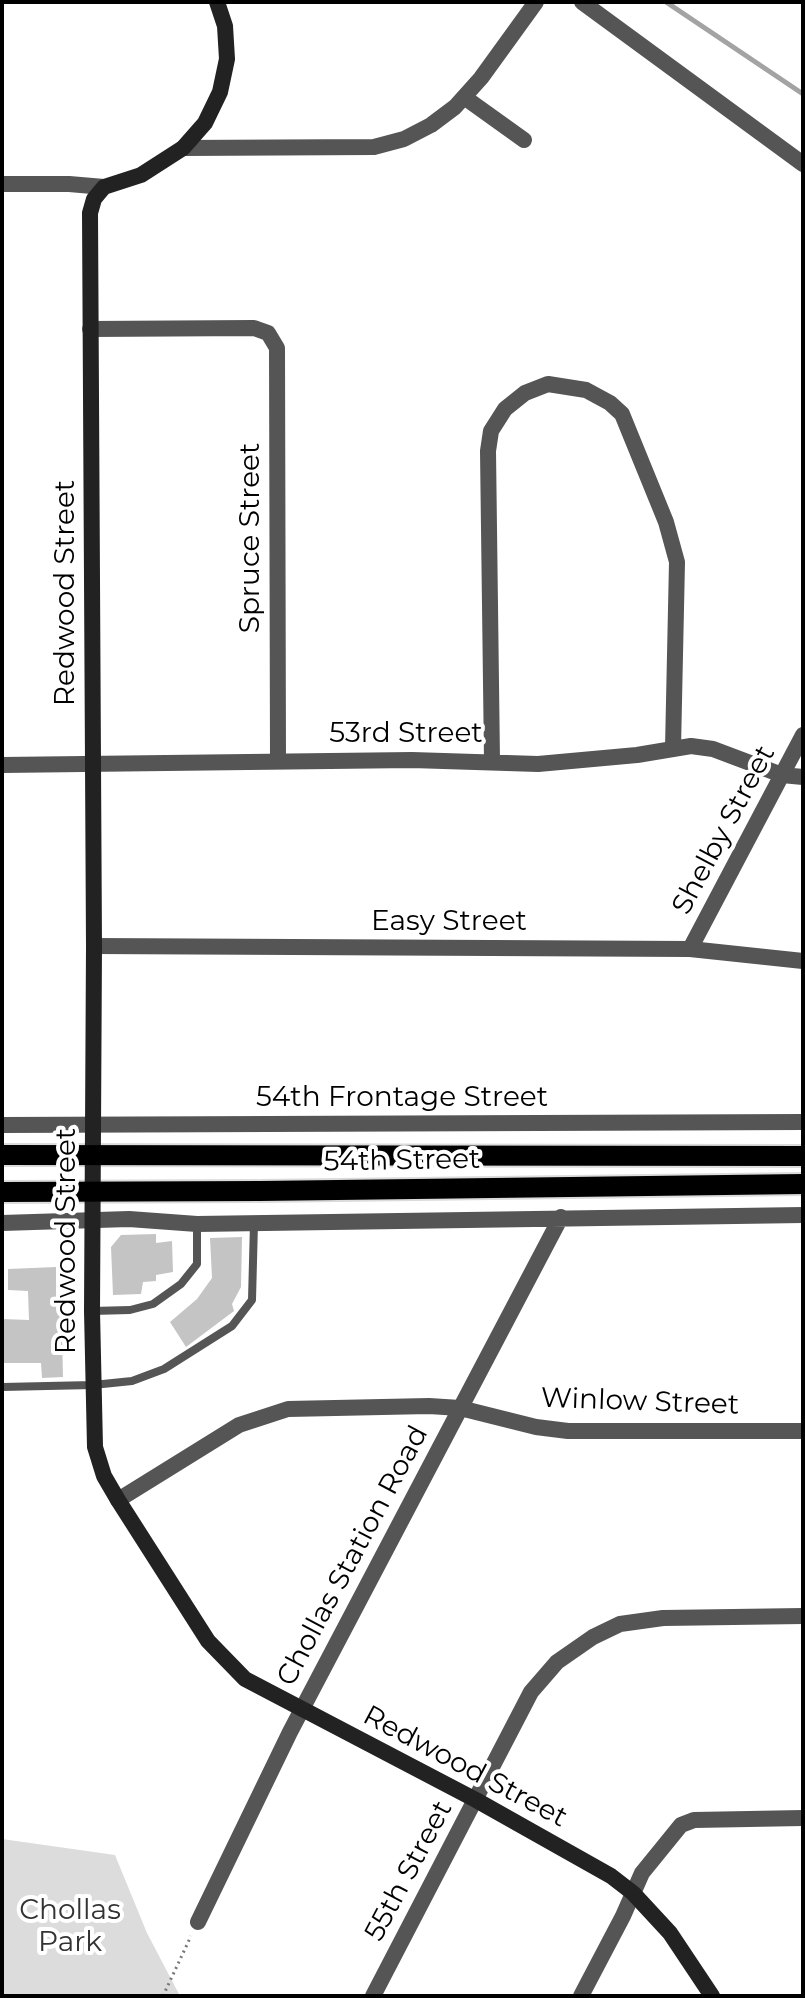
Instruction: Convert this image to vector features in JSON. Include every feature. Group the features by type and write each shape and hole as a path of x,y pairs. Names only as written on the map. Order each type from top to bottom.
{"main road":[{"name":"54th Street","path":"2,1155 803,1156"},
{"name":"54th Street","path":"2,1192 803,1184"}],"street":[{"path":"2,184 104,187 141,175 183,148 205,123 225,76 227,42 217,2"},
{"path":"183,148 374,147 418,133 444,116 464,97 536,2"},
{"path":"582,2 803,164"},
{"path":"464,97 524,140"},
{"name":"Redwood Street","path":"104,187 94,199 90,213 94,946 92,1311 95,1447 104,1476 208,1641 245,1679 476,1800 611,1876 633,1893 670,1933 712,1996"},
{"name":"Spruce Street","path":"90,329 254,328 268,333 277,348 278,760"},
{"path":"492,760 488,451 491,431 505,409 525,393 548,384 586,390 610,403 622,414 666,522 677,562 673,748"},
{"name":"Shelby Street","path":"690,949 803,735"},
{"name":"53rd Street","path":"2,765 278,760 492,760 538,764 637,755 691,746 713,749 782,775 803,777"},
{"name":"Easy Street","path":"94,946 690,949 803,961"},
{"name":"54th Frontage Street","path":"2,1125 803,1122"},
{"path":"2,1223 129,1219 197,1224 803,1215"},
{"name":"Chollas Station Road","path":"198,1922 302,1709 561,1217"},
{"name":"Winlow Street","path":"118,1500 239,1425 288,1409 460,1408 536,1427 568,1431 803,1431"},
{"name":"55th Street","path":"373,1996 531,1692 557,1662 593,1637 620,1624 663,1618 803,1616"},
{"path":"581,1996 642,1873 681,1825 694,1820 803,1818"}],"lane":[{"path":"2,1387 132,1381 164,1369 232,1326 252,1300 254,1222"},
{"path":"92,1311 130,1310 153,1304 181,1284 197,1264 197,1224"}],"path":[{"path":"162,1995 198,1922"}],"green space":[{"name":"Chollas Park","path":"2,1839 115,1855 147,1933 180,1996 2,1996"}],"building":[{"path":"156,1234 156,1243 172,1241 173,1272 156,1275 156,1281 143,1282 141,1294 113,1295 111,1247 121,1235"},
{"path":"242,1237 241,1287 232,1304 234,1311 186,1347 170,1322 197,1299 212,1278 210,1238"},
{"path":"56,1267 56,1297 61,1297 63,1377 42,1378 41,1363 2,1363 2,1319 29,1320 28,1291 8,1290 8,1269"}],"waterway":[{"path":"666,2 803,94"}]}
